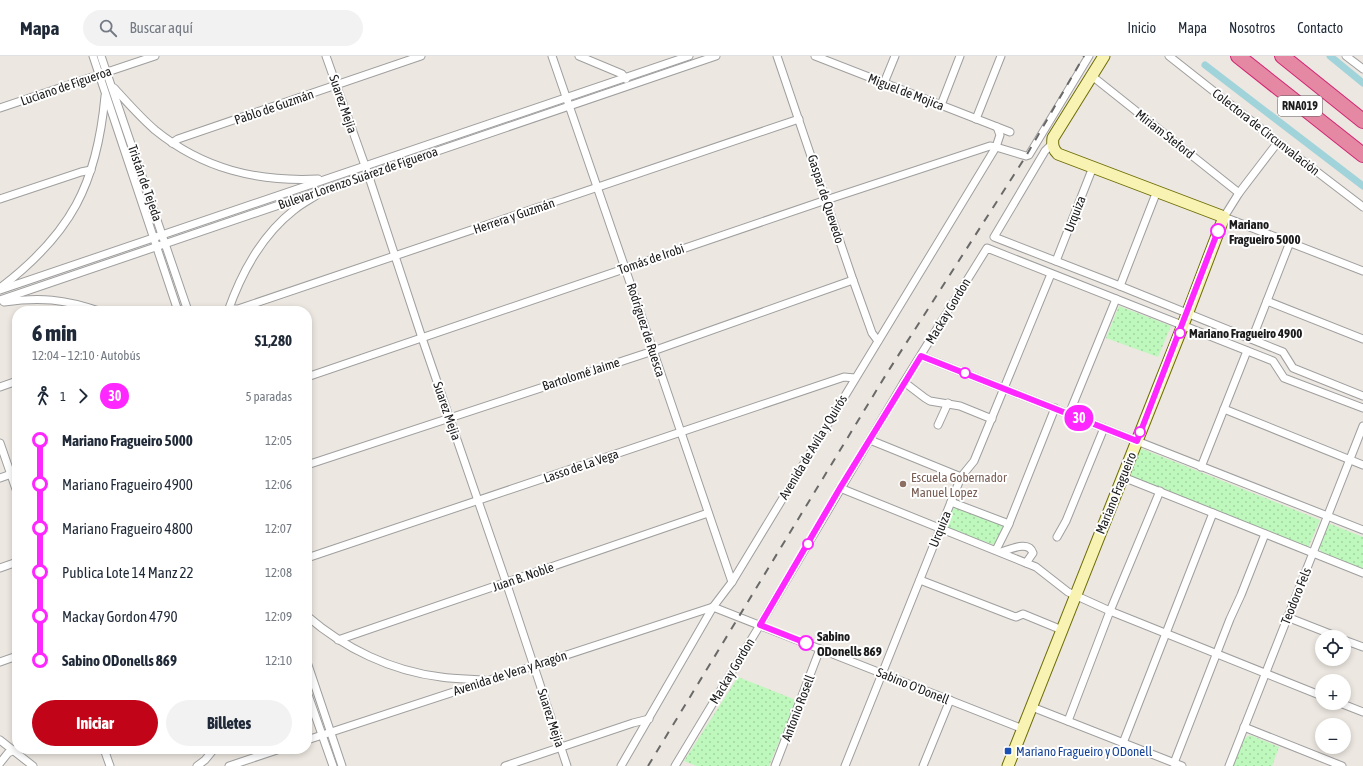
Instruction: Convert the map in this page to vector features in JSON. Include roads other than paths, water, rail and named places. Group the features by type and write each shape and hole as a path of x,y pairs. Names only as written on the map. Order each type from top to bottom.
{"highway":[{"path":"1230,56 1252,67"},
{"name":"RNA019","path":"1238,56 1363,155"},
{"name":"RNA019","path":"1282,56 1363,121"}],"main road":[{"path":"1104,56 1053,138 1049,147 1054,149 1058,154 1224,216"},
{"name":"Mariano Fragueiro","path":"1008,766 1183,325 1224,216"}],"street":[{"name":"Tristán de Tejeda","path":"93,56 176,306"},
{"name":"Tristán de Tejeda","path":"101,56 186,306"},
{"name":"Luciano de Figueroa","path":"0,108 155,56"},
{"name":"Suarez Mejia","path":"326,56 368,174 477,501 568,766"},
{"name":"Pablo de Guzmán","path":"172,143 178,139 421,56"},
{"name":"Rodríguez de Ruesca","path":"552,56 732,582"},
{"path":"579,56 622,74 626,77 629,86"},
{"name":"Bulevar Lorenzo Suárez de Figueroa","path":"0,289 689,56"},
{"name":"Bulevar Lorenzo Suárez de Figueroa","path":"0,301 716,56"},
{"name":"Gaspar de Quevedo","path":"777,56 853,280 872,333 878,341"},
{"name":"Miguel de Mojica","path":"815,56 828,58 884,83 1010,132"},
{"path":"884,83 895,56"},
{"path":"941,105 960,56"},
{"path":"976,119 1001,56"},
{"path":"996,147 1026,156 1029,155 1089,56"},
{"name":"Colectora de Circunvalación","path":"1169,56 1363,207"},
{"path":"1346,56 1363,69"},
{"name":"Miriam Steford","path":"1092,76 1239,192"},
{"path":"111,86 149,124 172,143 202,160 248,175 284,180 326,179"},
{"path":"0,289 39,255 61,229 75,208 91,170 101,132 105,91"},
{"name":"Herrera y Guzmán","path":"247,306 799,119"},
{"name":"Avenida de Avila y Quirós","path":"621,766 713,607 732,582 996,147 1000,135 997,127"},
{"name":"Mariano Fragueiro","path":"1224,216 1239,192 1278,142"},
{"path":"1035,145 1049,147 994,237 1283,352 1293,368 1363,396"},
{"name":"Tomás de Irobi","path":"312,375 826,200 990,146 996,147"},
{"name":"Urquiza","path":"1056,261 1093,167"},
{"path":"0,199 80,172 91,170"},
{"path":"230,306 243,275 259,249 271,234 295,209 327,189"},
{"path":"1120,286 1157,191"},
{"path":"1224,216 1363,271"},
{"path":"1252,339 1290,242"},
{"name":"Mackay Gordon","path":"677,766 840,488 987,248 1051,274"},
{"path":"1051,274 1273,361 1284,378 1363,408"},
{"name":"Urquiza","path":"845,766 961,477 974,461 1051,274"},
{"name":"Bartolomé Jaime","path":"312,463 653,351 853,280"},
{"path":"0,301 28,298 47,299 86,306"},
{"path":"1069,414 1116,299"},
{"path":"1267,301 1363,339"},
{"path":"1201,466 1247,351"},
{"path":"921,356 1363,530"},
{"name":"Lasso de La Vega","path":"312,556 844,377 855,378"},
{"path":"0,386 12,382"},
{"path":"904,382 930,401 960,406 992,419"},
{"path":"938,425 948,403"},
{"path":"999,551 1055,408"},
{"path":"1224,409 1363,465"},
{"name":"Teodoro Fels","path":"1229,766 1363,426"},
{"path":"1057,537 1066,521 1104,428"},
{"path":"870,440 961,477"},
{"path":"0,443 12,469"},
{"path":"0,478 12,474"},
{"path":"1123,477 1363,573"},
{"path":"840,488 1026,562 1036,567 1075,596 1110,612 1315,693"},
{"path":"1068,721 1110,612 1160,491"},
{"path":"951,502 1009,524"},
{"path":"1123,743 1213,513"},
{"name":"Juan B. Noble","path":"338,640 708,514"},
{"path":"1174,763 1216,653 1265,534"},
{"path":"999,551 1023,546 1028,547 1032,549 1033,553 1026,562"},
{"path":"0,568 12,564"},
{"path":"920,580 1013,616 1016,617 1023,614 1062,630"},
{"name":"Sabino O'Donell","path":"713,607 1023,729"},
{"name":"Avenida de Vera y Aragón","path":"312,738 713,607"},
{"path":"1287,617 1320,630"},
{"path":"312,620 338,640 372,658 398,667 441,677 490,680"},
{"path":"1351,643 1363,647"},
{"name":"Antonio Rosell","path":"775,766 820,649"},
{"path":"0,662 12,658"},
{"path":"312,677 342,766"},
{"path":"923,766 950,700"},
{"path":"312,706 333,766"},
{"path":"1032,707 1182,766"},
{"path":"1351,707 1363,712"},
{"path":"505,766 649,719"},
{"path":"1244,727 1342,766"},
{"path":"0,740 12,747"},
{"path":"0,763 8,752 12,750"},
{"path":"20,754 33,766"},
{"path":"106,754 110,766"},
{"path":"197,766 210,754"},
{"path":"229,766 265,754"}],"waterway":[{"path":"1330,56 1363,83"},
{"path":"1205,65 1363,186"}],"railway":[{"path":"648,766 887,373 1026,156 1084,56"}],"place":[{"name":"Mariano Fragueiro 5000","path":"1218,231"},
{"name":"Mariano Fragueiro 4900","path":"1180,333"},
{"name":"Escuela Gobernador Manuel Lopez","path":"903,484"},
{"name":"Sabino ODonells 869","path":"806,643"},
{"name":"Mariano Fragueiro y ODonell","path":"1008,751"}]}
